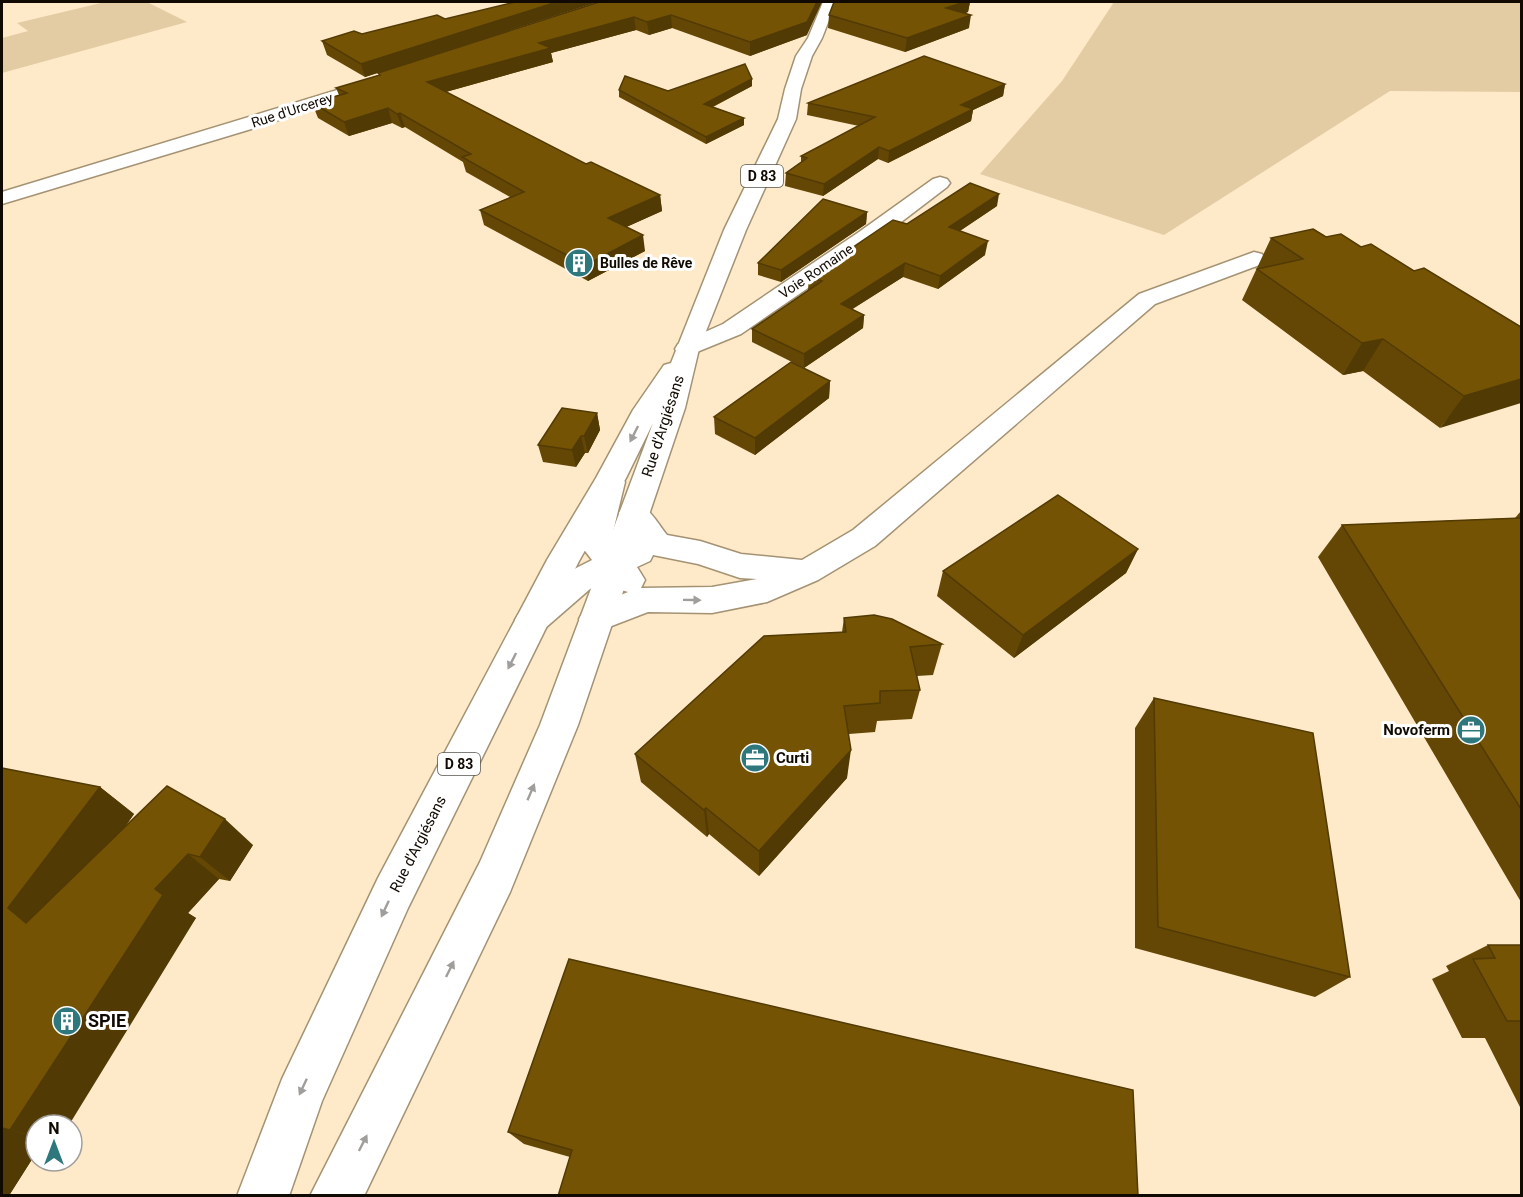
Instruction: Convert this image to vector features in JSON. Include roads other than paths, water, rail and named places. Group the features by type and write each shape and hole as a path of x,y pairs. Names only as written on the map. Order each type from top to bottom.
{"main road":[{"name":"Rue d'Argiésans","path":"336,1196 495,877 559,725 672,408 687,349 735,230 787,119 800,67 815,38 829,2"},
{"name":"Rue d'Urcerey","path":"2,198 242,126 397,76"},
{"name":"Voie Romaine","path":"687,349 732,329 867,237 940,183"},
{"path":"596,620 645,599 712,600 767,590 807,572 864,538 1147,299 1254,259"},
{"name":"Rue d'Argiésans","path":"263,1196 299,1096 393,893 563,560 611,478 646,410 687,349"},
{"path":"611,478 594,543 616,564 645,599"},
{"path":"634,513 657,545"},
{"path":"532,620 579,580 657,545 700,553 740,566 807,572"}],"place":[{"name":"Bulles de Rêve","path":"579,263"},
{"name":"Novoferm","path":"1471,730"},
{"name":"Curti","path":"755,758"},
{"name":"SPIE","path":"67,1021"}]}
